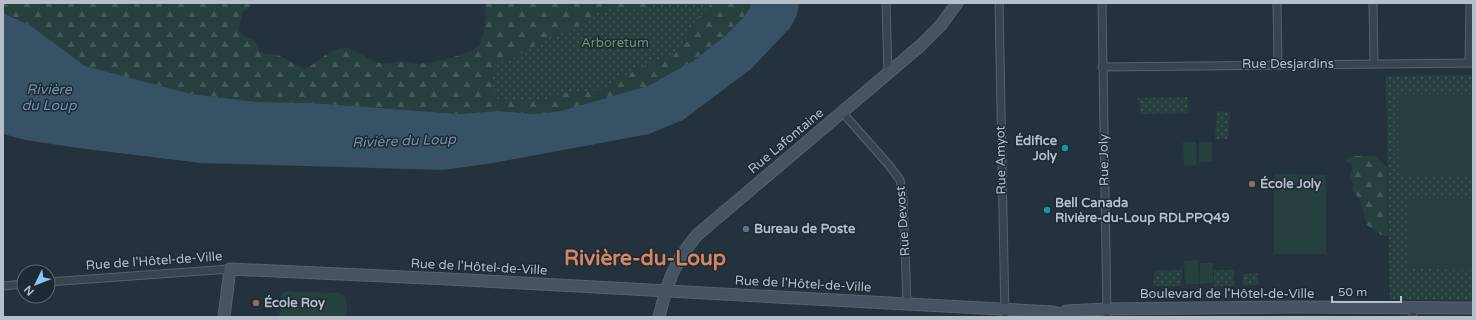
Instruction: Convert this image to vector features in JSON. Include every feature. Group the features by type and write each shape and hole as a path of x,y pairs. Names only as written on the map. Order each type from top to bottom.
{"main road":[{"name":"Rue Lafontaine","path":"659,317 665,292 677,261 698,235 931,36 957,3"},
{"name":"Rue de l'Hôtel-de-Ville","path":"230,269 907,303 1005,313"},
{"path":"224,317 230,269"},
{"name":"Boulevard de l'Hôtel-de-Ville","path":"1005,313 1413,312 1473,308"},
{"name":"Boulevard de l'Hôtel-de-Ville","path":"1053,312 1076,317"}],"street":[{"path":"886,3 888,74"},
{"name":"Rue Amyot","path":"999,3 1005,313"},
{"name":"Rue Joly","path":"1102,3 1107,313"},
{"path":"1277,3 1278,64"},
{"path":"1374,3 1374,64"},
{"path":"1470,3 1471,63"},
{"name":"Rue Desjardins","path":"1102,67 1471,63"},
{"name":"Rue Devost","path":"842,112 888,164 900,180 903,198 907,303"},
{"name":"Rue de l'Hôtel-de-Ville","path":"56,281 230,269"},
{"path":"3,286 16,285"}],"green space":[{"path":"3,3 254,3 242,13 239,29 241,34 255,41 260,51 266,54 275,54 299,67 306,69 335,50 346,48 379,63 400,62 418,64 441,60 468,52 479,45 483,37 485,25 485,3 753,3 744,17 724,37 693,61 648,87 561,111 534,114 498,111 461,114 311,103 258,102 191,94 85,66 31,26 3,13"},
{"name":"Arboretum","path":"656,3 712,3 694,23 682,45 673,56 657,60 620,78 607,89 562,93 549,99 533,102 500,100 494,94 492,80 495,67 503,61 512,59 551,36 578,26 597,13 611,8 640,10"},
{"path":"1473,75 1473,300 1390,299 1386,76"},
{"path":"1398,94 1473,94 1473,175 1399,176"},
{"path":"1188,97 1188,113 1141,114 1138,98"},
{"path":"1217,111 1230,112 1228,139 1215,139"},
{"path":"1183,142 1196,142 1197,165 1184,166"},
{"path":"1199,142 1212,142 1212,162 1199,162"},
{"path":"1350,156 1374,156 1387,167 1388,236 1381,235 1367,225 1360,200 1352,190 1354,184 1350,175 1353,166 1346,161"},
{"path":"1274,174 1326,175 1326,254 1274,254"},
{"path":"1407,198 1473,198 1473,270 1407,269"},
{"path":"1198,260 1199,284 1185,284 1184,261"},
{"path":"1200,263 1213,263 1213,283 1200,284"},
{"path":"1182,270 1181,286 1153,286 1155,271"},
{"path":"1214,270 1234,270 1234,286 1214,286"},
{"path":"1258,273 1258,285 1243,285 1243,274"},
{"path":"287,291 339,293 345,296 347,303 347,317 279,317 281,294"}],"water":[{"name":"Rivière du Loup","path":"753,3 799,3 797,15 790,28 751,69 683,120 649,134 493,163 443,170 201,163 78,148 25,140 3,134 3,13 31,26 85,66 191,94 258,102 311,103 461,114 498,111 534,114 561,111 648,86 693,61 724,37 744,17"}],"place":[{"name":"Édifice Joly","path":"1065,148"},
{"name":"École Joly","path":"1252,184"},
{"name":"Bell Canada Rivière-du-Loup RDLPPQ49","path":"1047,210"},
{"name":"Bureau de Poste","path":"746,229"},
{"name":"École Roy","path":"256,303"}],"district":[{"name":"Rivière-du-Loup","path":"645,258"}]}
